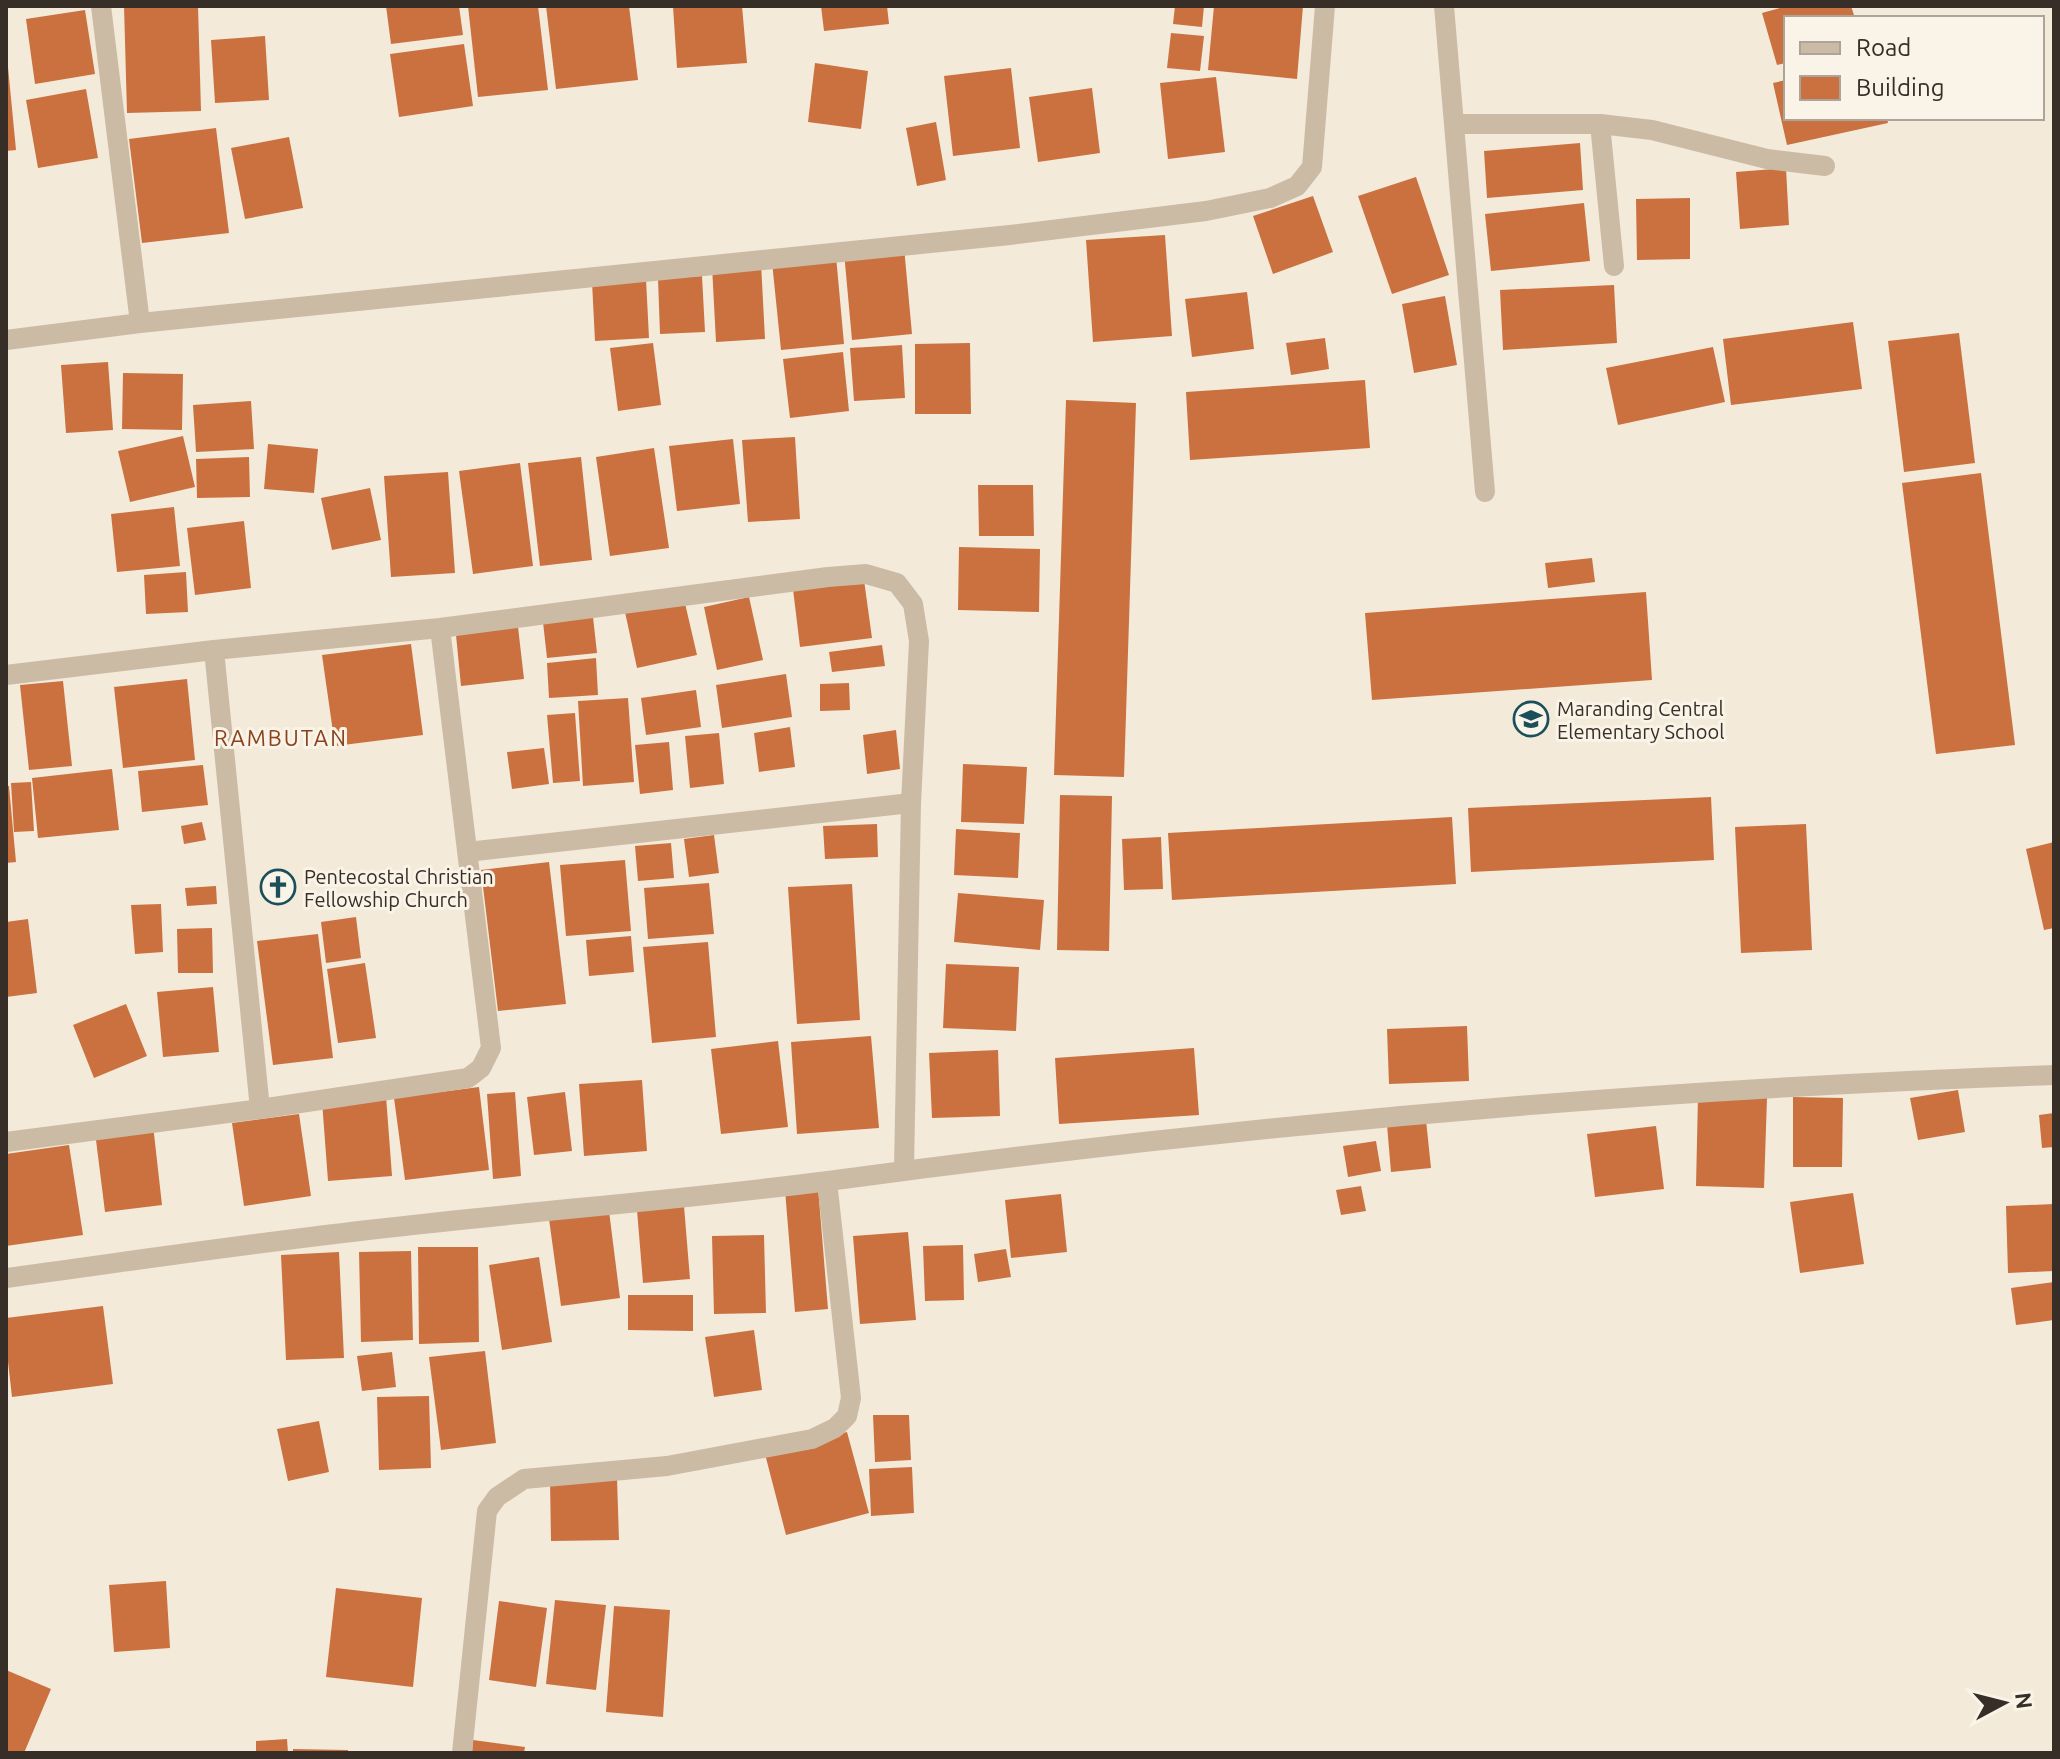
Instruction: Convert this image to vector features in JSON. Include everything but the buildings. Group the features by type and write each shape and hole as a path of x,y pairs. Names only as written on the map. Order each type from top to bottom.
{"street":[{"path":"101,6 140,323"},
{"path":"6,340 140,323 1010,235 1206,211 1270,198 1297,186 1312,167 1325,6"},
{"path":"1444,6 1485,492"},
{"path":"1455,124 1600,124 1652,130 1767,159 1825,166"},
{"path":"1600,124 1614,266"},
{"path":"6,675 214,650 440,628 828,577 866,574 897,583 913,604 919,641 911,803 904,1169"},
{"path":"6,1142 468,1078 481,1068 491,1048 440,628"},
{"path":"214,650 260,1109"},
{"path":"467,852 911,803"},
{"path":"6,1278 383,1228 827,1181 904,1169 1571,1101 1845,1082 2054,1075"},
{"path":"462,1753 487,1511 497,1497 524,1479 667,1466 812,1439 835,1428 847,1416 851,1398 827,1181"}],"place":[{"name":"Maranding Central Elementary School","path":"1531,719"},
{"name":"Pentecostal Christian Fellowship Church","path":"278,887"}],"district":[{"name":"RAMBUTAN","path":"281,737"}]}
